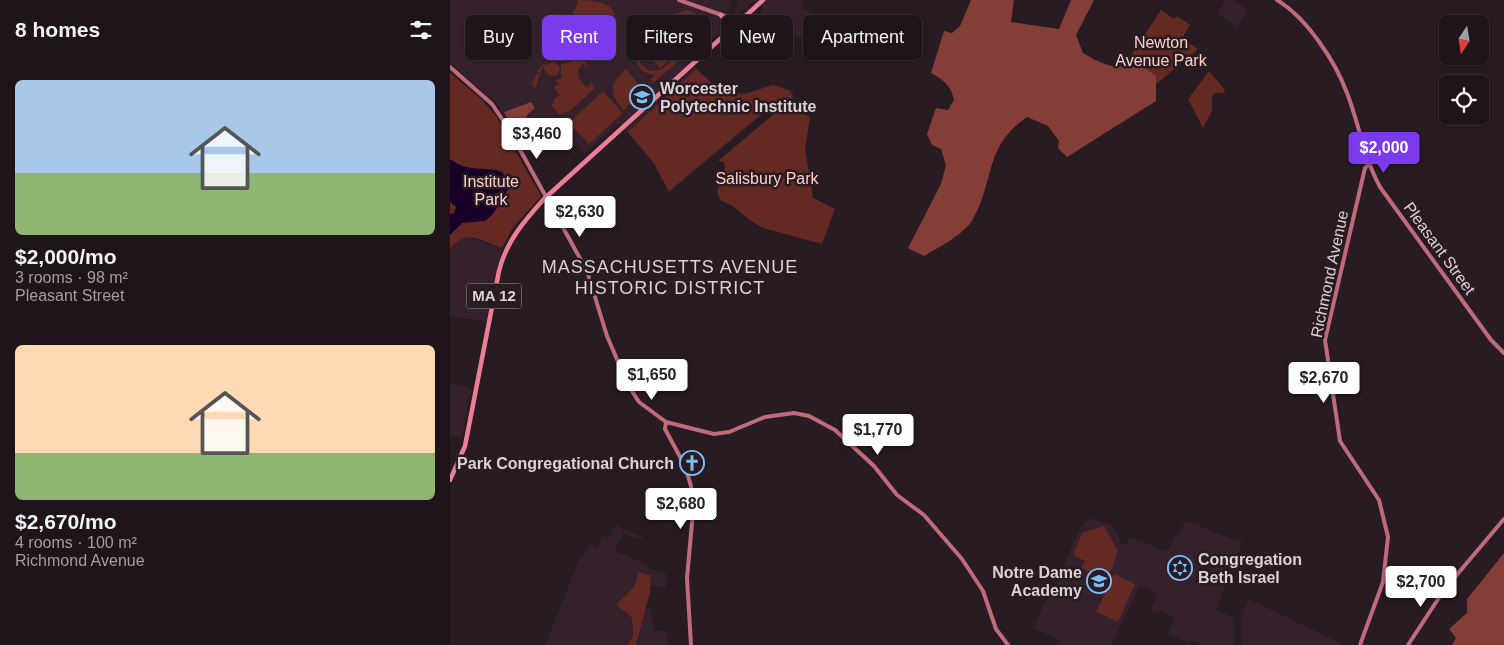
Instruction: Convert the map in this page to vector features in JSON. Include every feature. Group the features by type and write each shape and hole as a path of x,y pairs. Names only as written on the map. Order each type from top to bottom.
{"main road":[{"path":"679,0 720,15"},
{"name":"MA 12","path":"746,15 763,0"},
{"name":"Pleasant Street","path":"1277,0 1299,16 1318,40 1347,91 1377,182 1493,342 1504,353"},
{"name":"MA 12","path":"450,480 459,465 466,442 503,257 520,228 546,197 721,39"},
{"path":"450,67 496,108 589,274 604,331 631,390 642,405 666,422 721,434 765,417 794,413 809,416 834,430 874,466 892,491 924,515 957,553 983,591 996,628 1008,645"},
{"name":"Richmond Avenue","path":"1360,645 1383,582 1388,537 1379,500 1340,441 1325,340 1361,183 1365,168 1370,163"},
{"path":"666,422 665,429 688,472 692,495 687,586 691,645"},
{"path":"1408,645 1444,590 1504,519"}],"shaded area":[{"name":"Worcester Polytechnic Institute","path":"450,0 732,0 726,15 721,15 720,32 711,40 711,15 626,15 626,60 689,60 710,82 718,87 747,93 773,84 792,90 795,98 771,108 669,193 652,162 619,123 584,154 560,126 528,155 498,105 450,62"},
{"path":"738,0 804,0 801,9 811,12 810,15 803,15 803,38 793,35 793,15 761,15 763,8 754,1 739,14 734,12"},
{"path":"971,0 1014,0 1011,22 1059,29 1071,0 1094,0 1076,35 1083,53 1103,63 1119,67 1124,66 1131,57 1156,76 1156,101 1067,157 1058,148 1059,141 1048,126 1027,117 1003,140 992,164 985,190 973,219 964,230 951,240 924,256 908,248 941,184 946,165 941,149 932,145 927,134 936,108 948,110 954,100 946,84 931,73 944,31 952,33 960,26"},
{"path":"1226,0 1233,0 1248,10 1237,27 1217,14"},
{"path":"531,102 535,108 528,114 524,123 528,133 519,138 504,112"},
{"path":"450,159 457,164 470,168 502,172 510,184 493,214 485,221 462,223 450,235 450,214 454,213 456,207 450,202"},
{"path":"467,237 502,248 486,321 450,317 450,249 459,238"},
{"path":"450,384 468,386 471,389 462,437 450,436"},
{"path":"1092,519 1110,524 1119,537 1121,544 1127,543 1130,537 1167,552 1175,536 1178,537 1186,521 1242,543 1216,610 1234,618 1234,645 1201,645 1190,640 1188,643 1168,633 1175,618 1158,610 1156,613 1151,609 1158,594 1140,586 1111,645 1056,645 1059,640 1033,628 1046,600 1055,587 1078,532 1085,522"},
{"path":"615,525 643,537 642,540 623,533 615,551 649,565 648,568 666,573 666,588 647,585 645,609 651,609 654,631 667,631 668,645 545,645 581,555 584,556 589,545 598,548 602,536 610,538"},
{"path":"1504,553 1504,645 1452,645 1456,638 1449,629 1467,613 1467,599"},
{"path":"1248,599 1341,643 1341,645 1241,645 1241,618"}],"green space":[{"path":"576,0 604,4 610,7 614,15 572,15 578,2"},
{"path":"686,10 698,15 681,14 676,15"},
{"name":"Newton Avenue Park","path":"1161,10 1174,19 1177,16 1190,25 1182,38 1198,49 1155,85 1156,101 1056,131 1042,119 1081,81 1124,66"},
{"path":"573,60 585,60 588,70 583,63 578,70 579,78 586,87 591,84 590,78 594,89 570,111 560,115 552,106 554,99 560,95 556,91 559,88 555,90 554,88 556,85 561,85 555,81 563,77 561,75 561,64"},
{"path":"636,60 640,60 642,65 656,71 662,69 672,60 680,60 653,83 650,80 655,75 645,72"},
{"path":"652,60 669,60 660,68"},
{"path":"553,61 560,67 558,75 552,76 548,74 543,65 535,89 532,84 528,84 532,83 537,74 540,73 537,71 542,65 550,64"},
{"path":"626,69 644,91 624,110 615,99 613,89 616,80"},
{"name":"Salisbury Park","path":"696,69 715,86 742,95 773,85 790,91 793,97 771,106 669,191 653,162 628,132"},
{"path":"1209,71 1225,90 1224,93 1216,93 1212,96 1212,111 1203,128 1188,99"},
{"name":"Institute Park","path":"450,73 481,99 496,116 541,196 512,229 502,248 481,240 468,238 462,239 450,249"},
{"path":"603,91 623,113 589,144 569,123"},
{"name":"Salisbury Park","path":"791,108 810,117 805,149 813,198 835,209 822,244 763,228 733,206 720,200 717,192 725,168 724,162 718,161 775,113"},
{"path":"1104,526 1118,551 1111,571 1098,576 1081,568 1085,561 1073,555 1082,533"},
{"path":"639,572 651,576 650,592 636,645 627,645 633,636 633,622 628,614 616,605 634,587"},
{"path":"1114,574 1135,584 1118,622 1096,612"}],"place":[{"name":"Worcester Polytechnic Institute","path":"642,97"},
{"name":"Park Congregational Church","path":"692,463"},
{"name":"Congregation Beth Israel","path":"1180,568"},
{"name":"Notre Dame Academy","path":"1099,581"}],"district":[{"name":"MASSACHUSETTS AVENUE HISTORIC DISTRICT","path":"670,277"}]}
